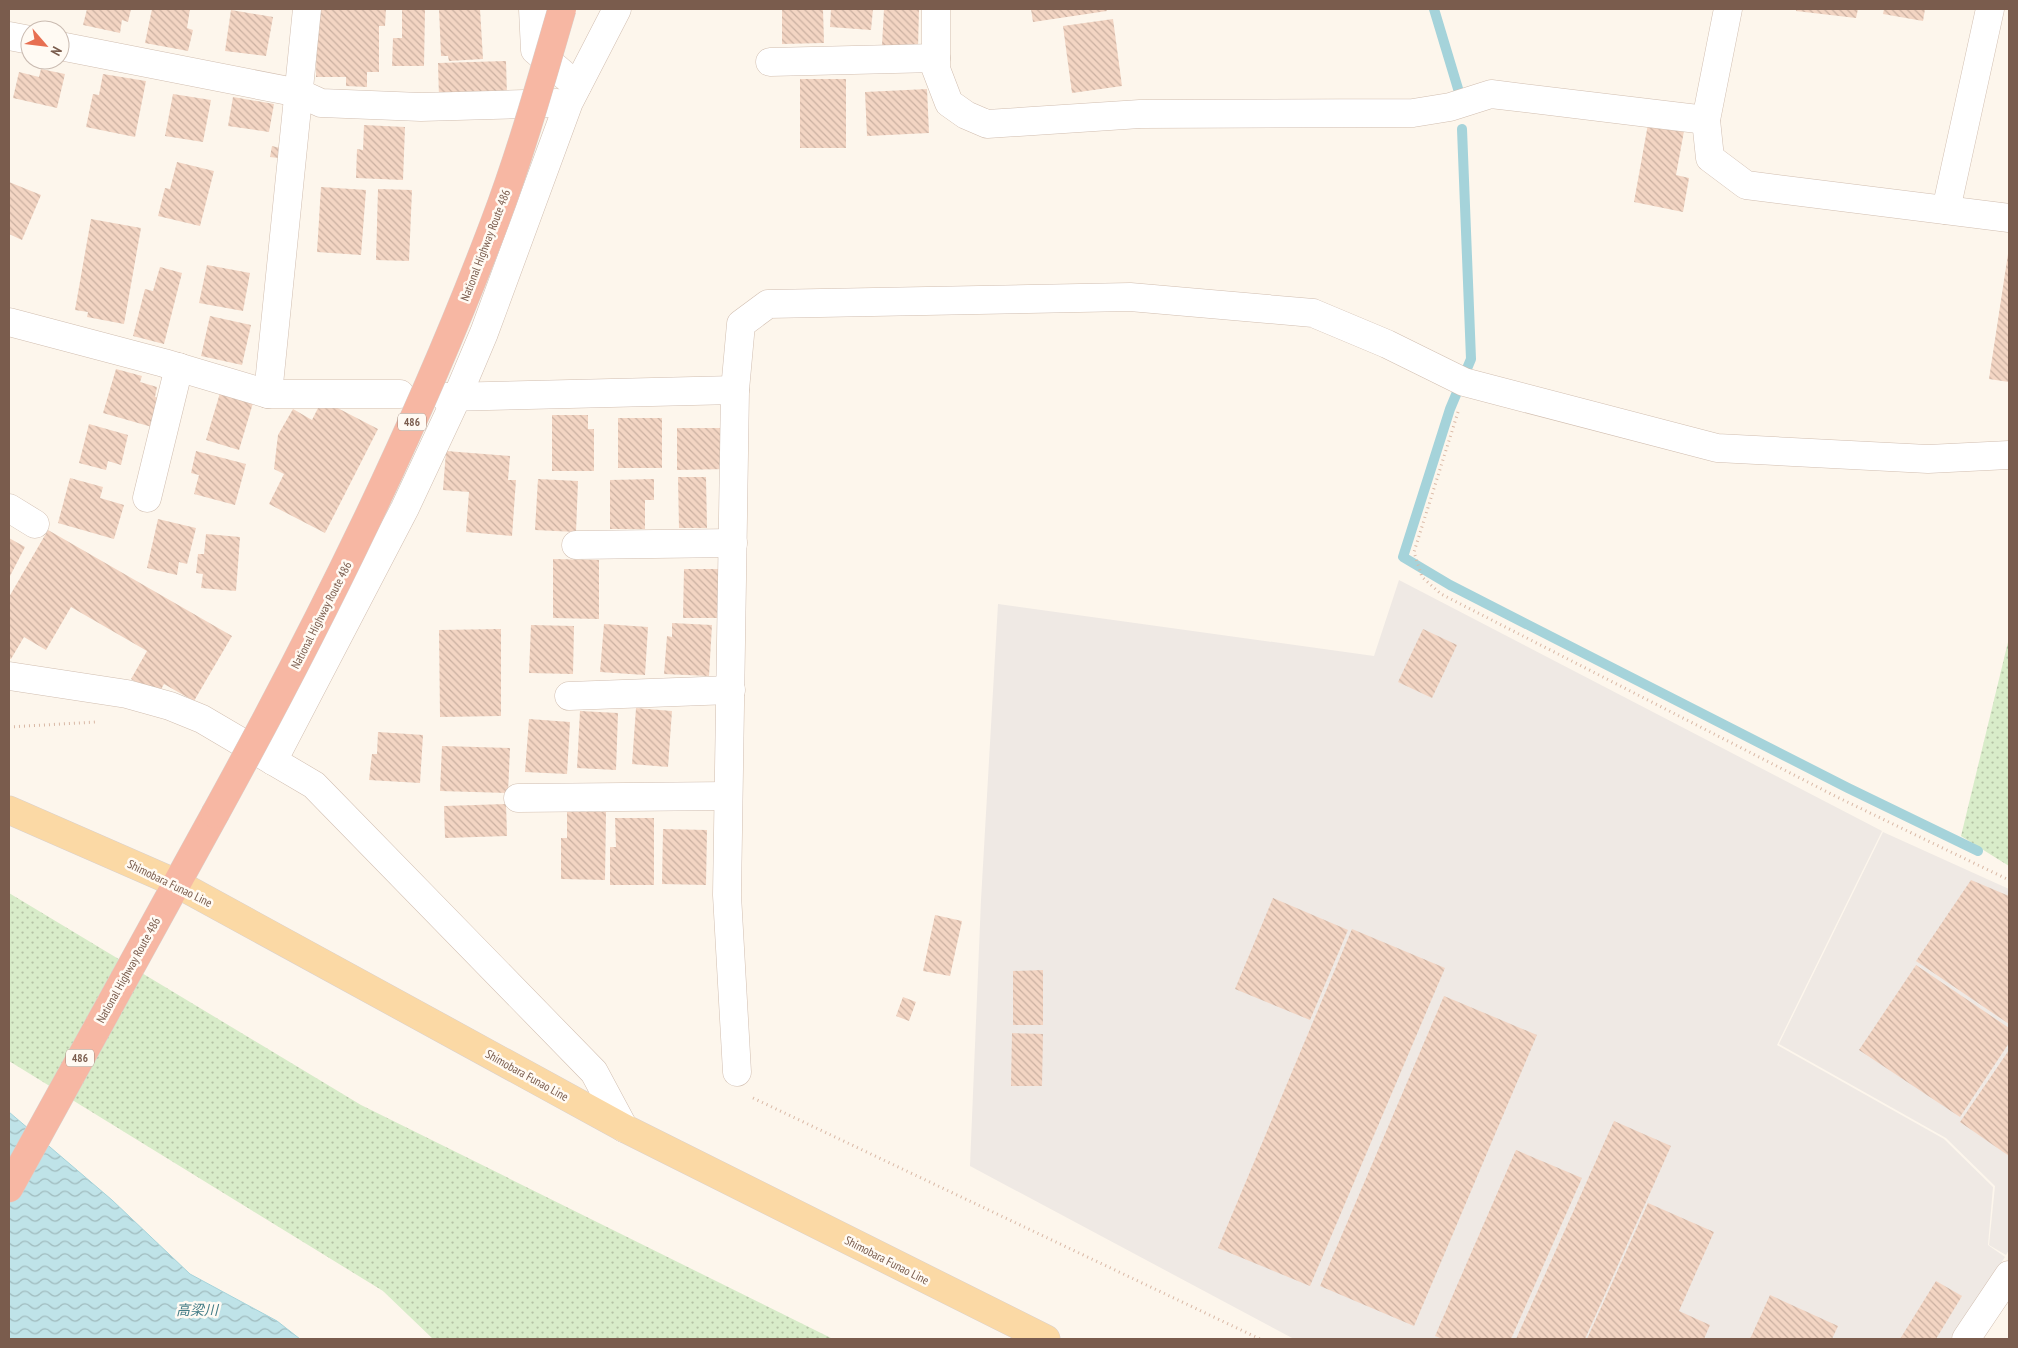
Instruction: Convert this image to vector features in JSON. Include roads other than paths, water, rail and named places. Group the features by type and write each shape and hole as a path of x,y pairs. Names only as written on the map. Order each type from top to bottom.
{"highway":[{"name":"National Highway Route 486","path":"9,1188 150,928 215,814 332,596 446,345 495,222 530,119 562,9"}],"main road":[{"name":"Shimobara Funao Line","path":"9,810 176,883 624,1128 1046,1339"}],"street":[{"path":"268,394 307,9"},
{"path":"533,9 536,50 573,94"},
{"path":"273,761 405,508 451,397 484,333 573,94 617,9"},
{"path":"936,9 936,70 950,104 966,115 987,124 1140,114 1413,113 1450,107 1491,94 1706,120"},
{"path":"1728,9 1706,120 1710,158 1746,185 2009,218"},
{"path":"1946,210 1990,9"},
{"path":"70,48 299,93 321,103 421,107 573,94"},
{"path":"770,62 936,58"},
{"path":"737,1072 727,895 735,390 741,324 768,304 1111,297 1313,313 1387,344 1463,381 1717,448 1928,459 2009,454"},
{"path":"9,322 179,367 268,394 400,394"},
{"path":"147,498 179,367"},
{"path":"451,397 735,390"},
{"path":"9,508 35,524"},
{"path":"576,545 733,543"},
{"path":"9,676 127,694 170,706 202,719 314,785 594,1072 624,1128"},
{"path":"569,696 730,690"},
{"path":"518,798 728,796"},
{"path":"1966,1339 2009,1276"}],"water":[{"name":"高梁川","path":"9,1112 112,1200 190,1274 277,1321 300,1339 9,1339"}],"waterway":[{"path":"1434,9 1459,92"},
{"path":"1462,129 1471,359 1450,409 1403,557 1450,585 1848,788 1978,851"}]}
